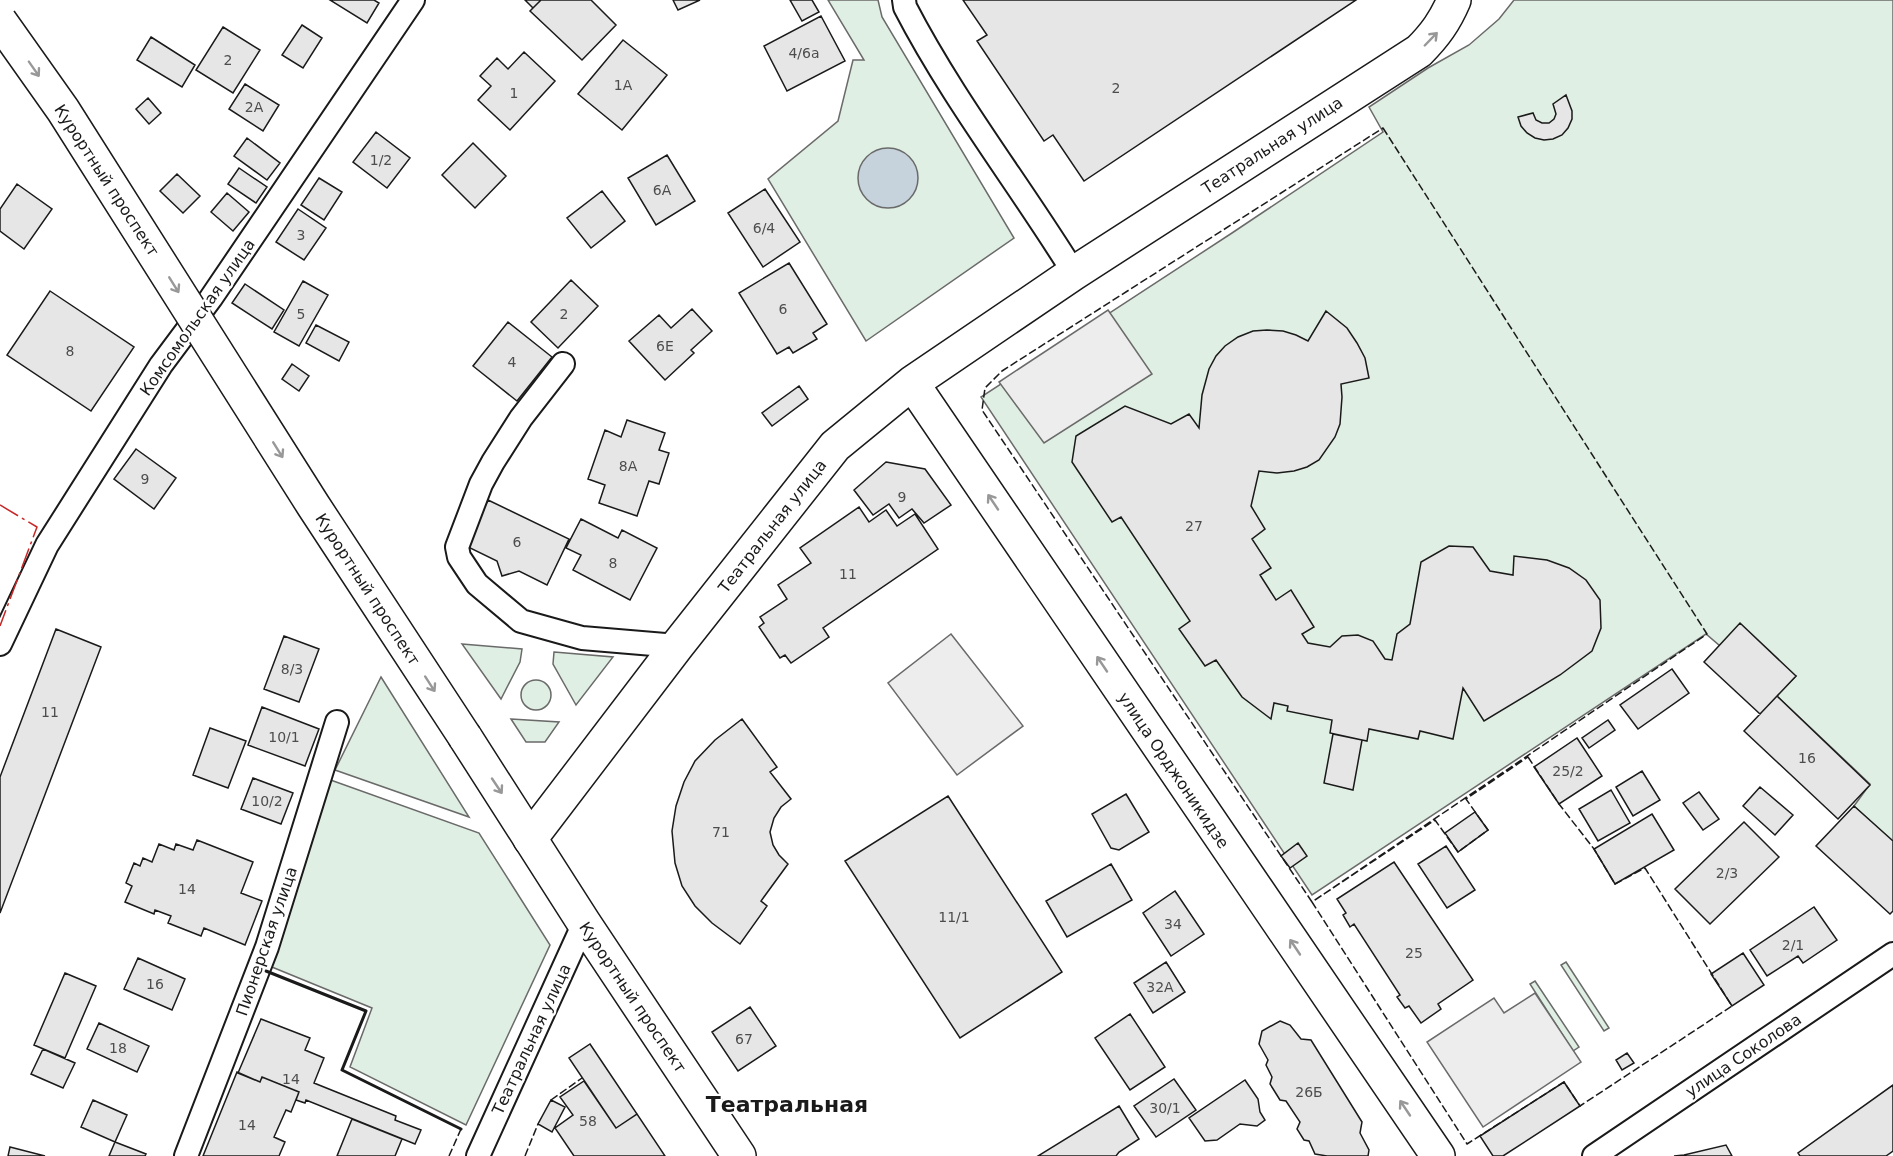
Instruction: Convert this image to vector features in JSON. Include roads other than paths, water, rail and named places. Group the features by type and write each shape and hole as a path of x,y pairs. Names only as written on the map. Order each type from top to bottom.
{"main road":[{"name":"Театральная улица","path":"530,839 677,646 836,446 912,383 1074,273 1419,51 1436,35 1454,0"},
{"name":"Курортный проспект","path":"0,21 63,110 584,923 739,1156"},
{"name":"улица Орджоникидзе","path":"912,383 1438,1156"}],"street":[{"name":"Комсомольская улица","path":"0,644 47,545 161,365 211,298 412,0"},
{"path":"904,0 905,7 926,48 1074,273"},
{"path":"563,364 520,418 480,484 457,548 459,557 477,584 521,621 582,638 677,646"},
{"name":"Пионерская улица","path":"186,1156 267,947 337,723"},
{"name":"Театральная улица","path":"478,1156 584,923"},
{"name":"улица Соколова","path":"1594,1156 1893,954"}],"district":[{"name":"Театральная","path":"787,1104"}]}
